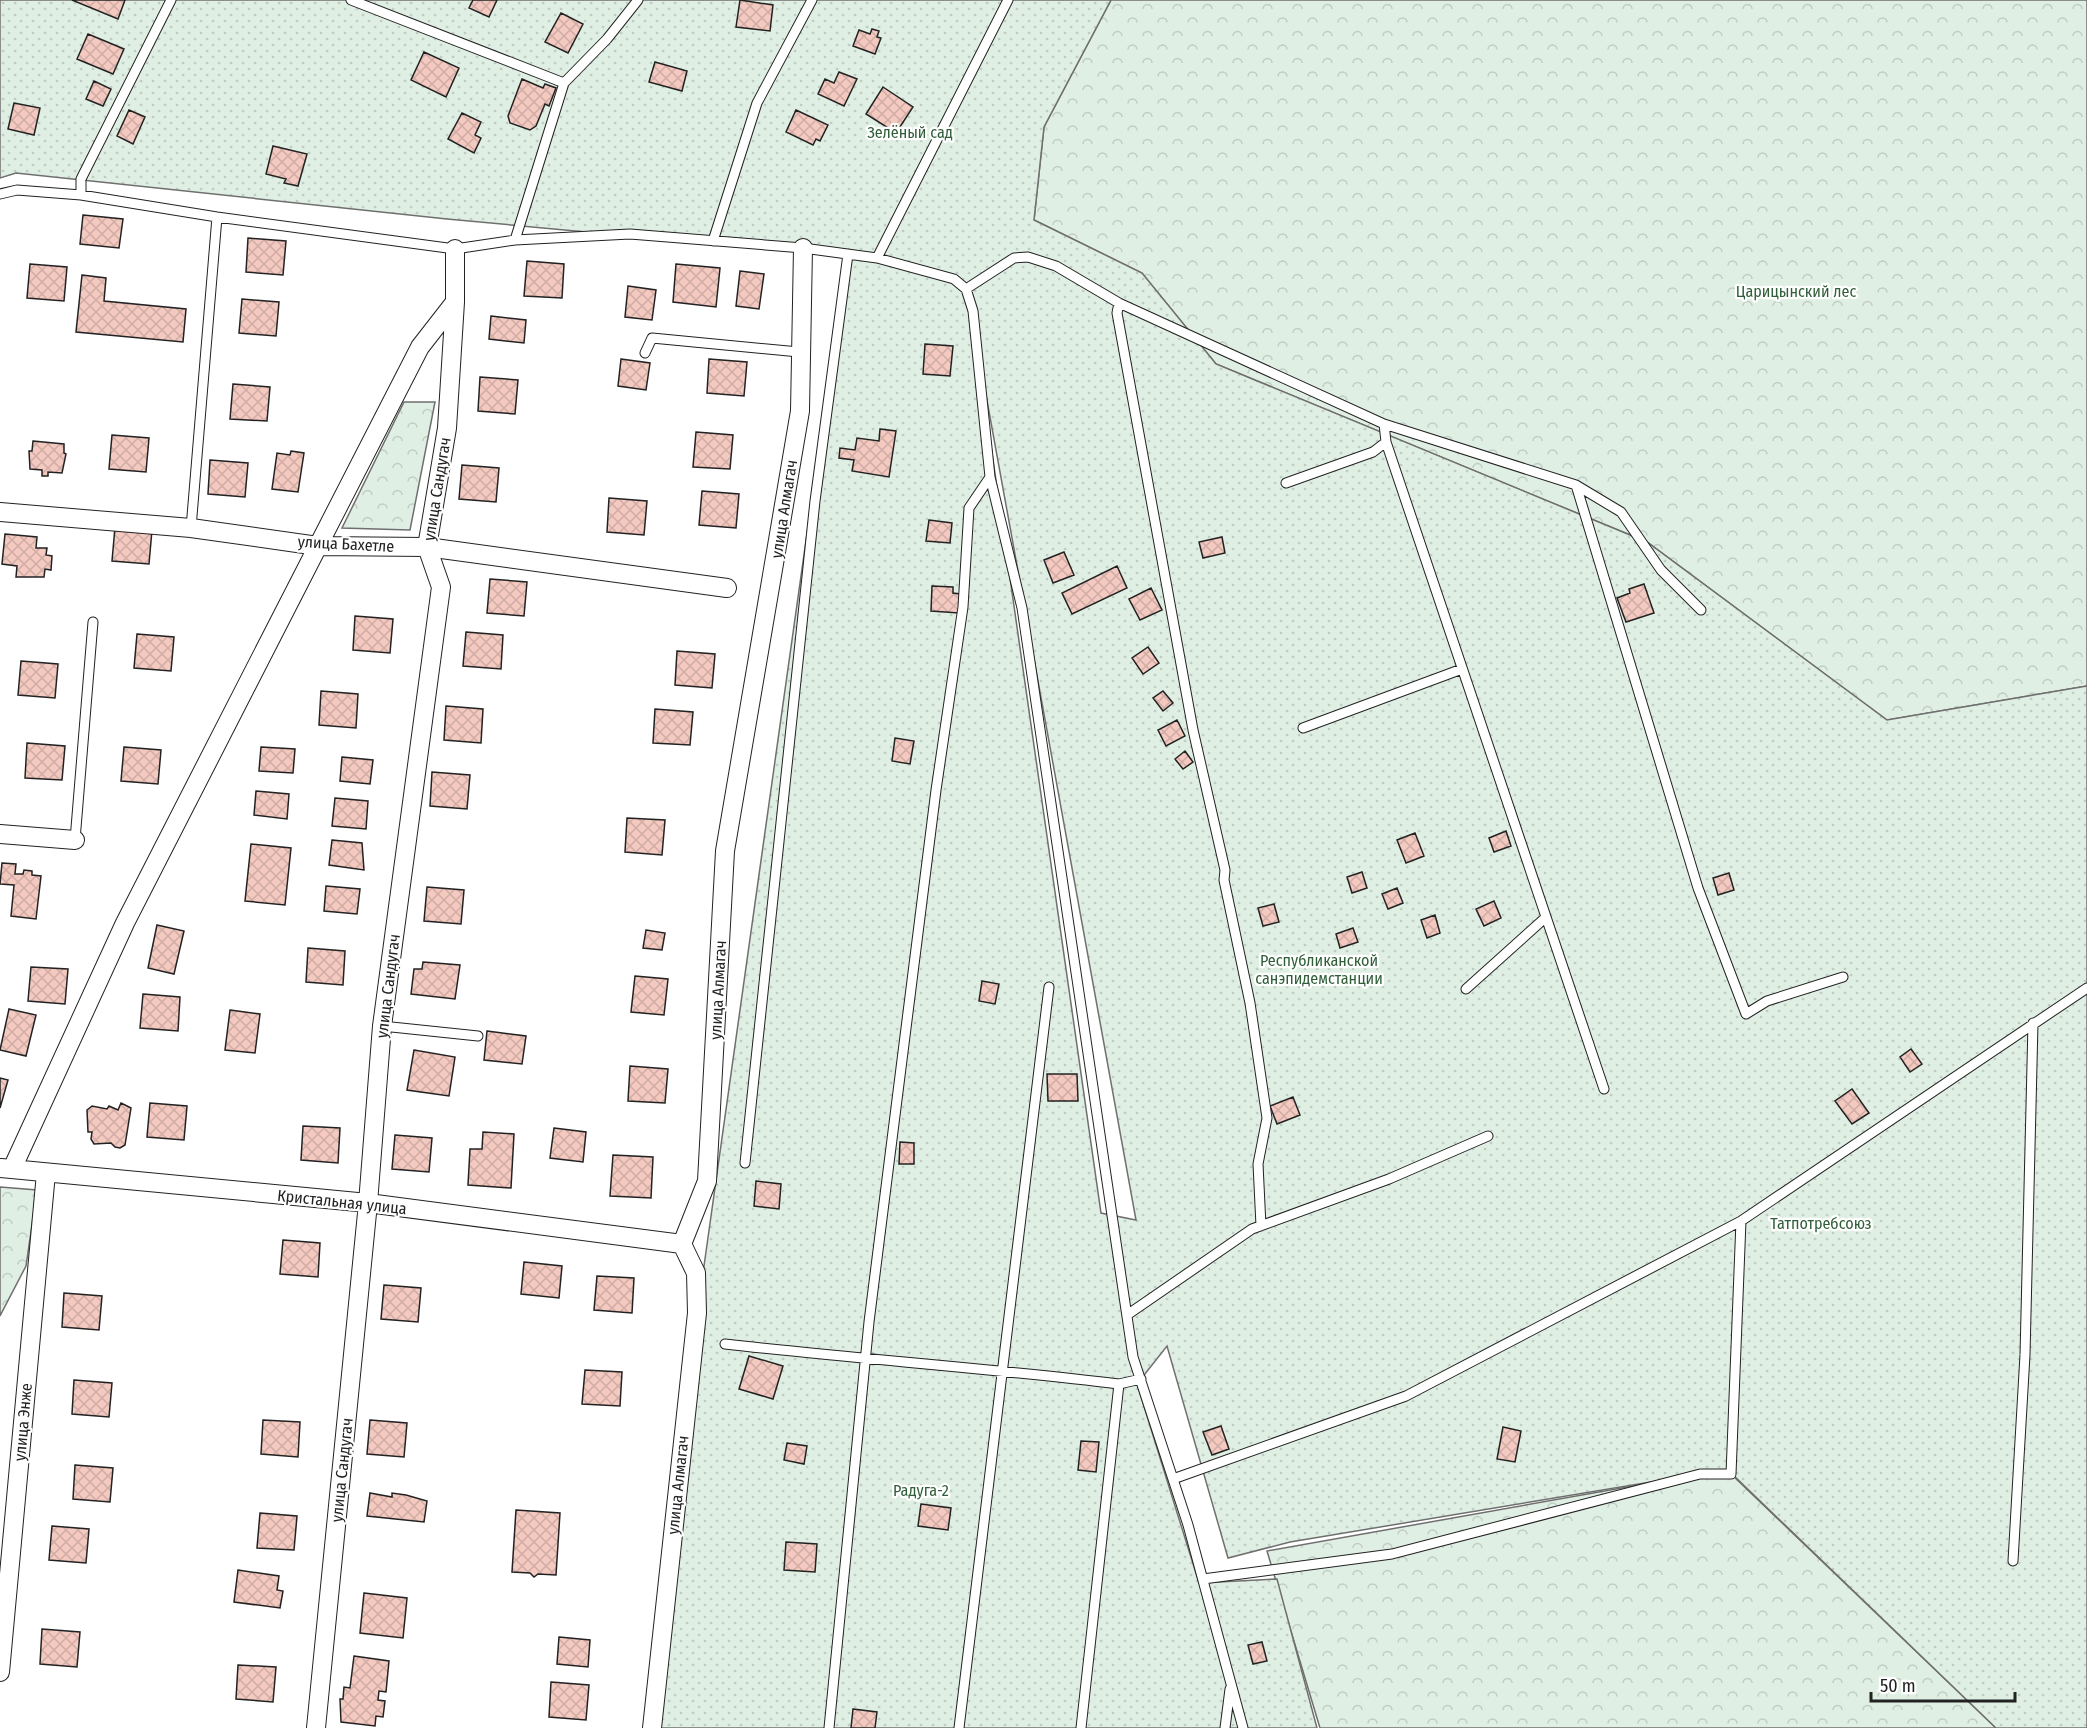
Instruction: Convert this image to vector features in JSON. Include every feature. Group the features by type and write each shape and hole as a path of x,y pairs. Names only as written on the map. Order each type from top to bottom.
{"street":[{"name":"улица Алмагач","path":"652,1728 697,1313 696,1273 682,1244 707,1181 725,851 800,411 799,352 803,248"},
{"name":"улица Сандугач","path":"316,1728 368,1203 382,1026 441,587 427,547 447,428 455,302 455,249"},
{"path":"6,1168 125,923 420,347 455,302"},
{"name":"улица Бахетле","path":"0,512 191,528 318,546 427,547 727,588"},
{"path":"0,834 75,840"},
{"name":"Кристальная улица","path":"6,1168 368,1203 682,1244"},
{"name":"улица Энже","path":"0,1672 46,1173"}],"lane":[{"path":"81,195 81,179 171,0"},
{"path":"351,0 564,82"},
{"path":"515,240 564,82 607,39 638,0"},
{"path":"713,241 757,103 812,0"},
{"path":"877,258 1008,0"},
{"path":"0,194 17,190 81,195 217,217 455,249 515,240 630,234 803,248 877,258 954,279 966,289 973,311 990,477 1022,609 1133,1357 1203,1580 1243,1728"},
{"path":"191,528 217,217"},
{"path":"745,1163 815,501 848,254"},
{"path":"966,289 1014,258 1028,257 1056,266 1119,303 1384,424 1576,485 1621,512 1661,570 1701,610"},
{"path":"1119,303 1117,313 1193,730 1225,870 1224,880 1250,1003 1264,1090 1267,1118 1258,1164 1261,1226"},
{"path":"645,353 652,338 799,352"},
{"path":"1384,424 1386,442 1604,1089"},
{"path":"1286,483 1373,452 1386,442"},
{"path":"830,1728 866,1360 934,801 963,607 969,508 990,477"},
{"path":"1576,485 1698,888 1746,1014 1767,1001 1843,977"},
{"path":"75,840 93,622"},
{"path":"1303,728 1462,669"},
{"path":"1466,989 1545,918"},
{"path":"959,1728 1049,987"},
{"path":"1173,1479 1406,1396 1741,1221 2087,988"},
{"path":"2013,1561 2025,1355 2033,1023"},
{"path":"382,1026 478,1036"},
{"path":"1127,1316 1252,1229 1389,1179 1488,1136"},
{"path":"1203,1580 1392,1554 1700,1474 1731,1474 1741,1221"},
{"path":"724,1344 866,1360 1004,1370 1119,1384 1141,1379"},
{"path":"1081,1728 1119,1384"},
{"path":"1225,1728 1231,1684"}],"green space":[{"path":"0,0 1111,0 1044,127 1034,220 1142,273 1216,364 1647,542 1887,720 2087,686 2087,1728 1996,1728 1732,1474 1723,1470 1290,1542 1228,1558 1167,1346 1137,1384 1199,1583 1277,1579 1317,1728 658,1728 704,1266 846,256 447,219 16,173 0,178","holes":["980,362 1136,1220 1101,1213"]},
{"name":"Царицынский лес","path":"1111,0 2087,0 2087,686 1887,720 1647,542 1216,364 1142,273 1034,220 1044,127"},
{"path":"404,402 435,402 410,530 342,528"},
{"path":"0,1187 37,1190 26,1266 0,1316"},
{"path":"1723,1470 1731,1474 1996,1728 1320,1728 1267,1551"}],"building":[{"path":"72,0 125,0 118,19"},
{"path":"473,0 497,0 489,17 469,8"},
{"path":"740,0 773,5 770,31 736,27"},
{"path":"561,13 583,24 568,53 545,42"},
{"path":"872,29 879,31 877,37 881,38 875,54 853,46 859,30 870,34"},
{"path":"88,34 124,49 113,74 77,59"},
{"path":"424,52 459,68 446,97 411,80"},
{"path":"655,62 687,71 682,91 649,82"},
{"path":"839,72 857,79 844,106 818,94 825,79 834,83"},
{"path":"522,79 543,88 545,84 556,88 549,106 545,104 536,126 530,130 510,123 508,116"},
{"path":"94,81 111,89 103,106 86,99"},
{"path":"883,87 913,107 896,133 866,114"},
{"path":"14,103 40,108 34,135 8,129"},
{"path":"129,110 145,117 133,144 117,136"},
{"path":"796,110 828,125 820,141 816,139 813,145 786,132"},
{"path":"462,113 481,122 475,135 481,138 474,153 448,139"},
{"path":"273,146 307,154 298,186 284,183 286,179 266,174"},
{"path":"83,215 123,219 119,248 80,244"},
{"path":"248,238 286,241 283,275 246,272"},
{"path":"527,261 564,264 562,298 524,296"},
{"path":"30,264 67,267 64,301 27,298"},
{"path":"676,264 720,268 716,307 673,302"},
{"path":"740,271 764,274 759,309 736,306"},
{"path":"82,275 106,278 104,301 186,309 183,342 76,332"},
{"path":"628,286 656,290 652,320 625,317"},
{"path":"242,299 279,302 276,336 239,333"},
{"path":"491,316 526,320 524,343 489,339"},
{"path":"925,344 953,346 950,376 923,374"},
{"path":"621,359 650,363 646,390 618,386"},
{"path":"709,359 747,362 744,396 707,393"},
{"path":"480,377 518,380 515,414 478,411"},
{"path":"233,384 270,387 267,421 230,419"},
{"path":"880,429 896,431 889,477 852,471 854,460 839,458 840,448 855,450 857,438 879,441"},
{"path":"696,432 733,435 730,469 693,467"},
{"path":"112,435 149,438 146,472 109,469"},
{"path":"33,441 64,444 66,454 62,473 48,472 48,476 42,476 42,470 30,469 29,451 32,451"},
{"path":"291,451 304,453 298,492 272,489 277,453 290,455"},
{"path":"210,460 248,463 245,497 208,494"},
{"path":"462,465 499,468 496,502 459,499"},
{"path":"702,491 739,494 736,528 699,525"},
{"path":"609,498 647,501 644,535 607,532"},
{"path":"929,520 952,523 950,543 926,541"},
{"path":"115,527 152,530 149,564 112,561"},
{"path":"5,534 37,537 36,548 47,548 46,555 52,556 51,570 45,569 44,577 16,577 17,566 2,564"},
{"path":"1222,537 1225,553 1203,558 1199,542"},
{"path":"1064,552 1074,575 1053,583 1044,560"},
{"path":"1117,566 1127,588 1072,614 1062,593"},
{"path":"490,579 527,582 524,616 487,613"},
{"path":"1644,584 1654,613 1626,622 1617,598 1630,593 1629,589"},
{"path":"932,586 953,587 953,593 960,594 959,613 931,611"},
{"path":"1151,588 1162,610 1140,620 1129,599"},
{"path":"355,616 393,619 390,653 353,650"},
{"path":"466,632 503,635 501,669 463,666"},
{"path":"137,634 174,637 171,671 134,668"},
{"path":"1148,647 1159,663 1143,674 1132,658"},
{"path":"677,651 715,654 712,688 675,685"},
{"path":"21,661 58,664 55,698 18,695"},
{"path":"321,691 358,694 356,728 319,725"},
{"path":"1163,691 1173,703 1163,711 1153,698"},
{"path":"446,706 483,709 481,743 444,740"},
{"path":"655,709 693,712 690,745 653,743"},
{"path":"1177,720 1185,736 1166,746 1158,730"},
{"path":"895,738 914,741 910,764 892,761"},
{"path":"27,743 65,746 62,780 25,778"},
{"path":"124,747 161,750 158,784 121,781"},
{"path":"261,747 295,749 293,773 259,771"},
{"path":"1185,751 1193,762 1183,769 1175,759"},
{"path":"342,757 373,760 370,784 340,781"},
{"path":"432,772 470,775 467,809 430,806"},
{"path":"256,791 289,794 287,819 254,815"},
{"path":"335,798 368,801 366,829 332,826"},
{"path":"627,818 665,820 662,855 625,852"},
{"path":"1506,831 1511,846 1494,852 1489,838"},
{"path":"1415,833 1424,856 1406,863 1397,840"},
{"path":"332,840 362,843 364,870 329,865"},
{"path":"251,844 291,848 285,905 245,901"},
{"path":"2,863 16,864 15,874 23,874 24,870 32,871 32,875 41,876 36,919 11,916 14,885 0,884"},
{"path":"1362,872 1367,888 1352,893 1347,877"},
{"path":"1729,873 1734,890 1718,895 1713,878"},
{"path":"326,886 360,889 357,914 324,911"},
{"path":"427,887 464,890 461,924 424,921"},
{"path":"1397,888 1403,903 1388,909 1382,894"},
{"path":"1494,901 1501,918 1484,926 1476,909"},
{"path":"1274,904 1279,922 1263,926 1258,908"},
{"path":"1435,915 1440,933 1427,938 1421,920"},
{"path":"157,925 184,931 174,974 148,968"},
{"path":"1353,928 1358,942 1340,948 1336,934"},
{"path":"646,930 665,933 662,950 643,948"},
{"path":"308,948 345,951 343,985 306,982"},
{"path":"423,962 460,965 455,999 411,994 414,969 422,969"},
{"path":"31,967 68,969 65,1004 28,1001"},
{"path":"635,976 668,979 664,1015 631,1012"},
{"path":"982,981 999,984 995,1004 979,1001"},
{"path":"143,994 180,997 178,1031 140,1028"},
{"path":"9,1009 36,1015 26,1056 0,1050"},
{"path":"230,1010 260,1014 255,1053 225,1050"},
{"path":"487,1031 526,1036 522,1064 484,1060"},
{"path":"1911,1049 1922,1064 1910,1072 1900,1057"},
{"path":"414,1050 455,1057 449,1096 407,1090"},
{"path":"630,1066 668,1069 665,1103 628,1101"},
{"path":"1047,1074 1077,1074 1078,1101 1048,1101"},
{"path":"0,1078 8,1080 0,1108"},
{"path":"1852,1089 1869,1113 1852,1124 1835,1101"},
{"path":"1293,1097 1300,1115 1277,1124 1270,1106"},
{"path":"121,1103 131,1108 125,1145 120,1148 111,1143 94,1144 91,1139 92,1132 88,1132 87,1110 92,1106 107,1109 109,1106 118,1110"},
{"path":"150,1103 187,1106 184,1140 147,1137"},
{"path":"303,1126 340,1128 338,1163 301,1160"},
{"path":"554,1128 586,1132 583,1162 550,1158"},
{"path":"483,1132 514,1134 511,1188 468,1185 470,1149 482,1149"},
{"path":"395,1135 432,1138 429,1172 392,1169"},
{"path":"900,1142 914,1143 914,1164 899,1164"},
{"path":"613,1155 653,1157 651,1198 610,1196"},
{"path":"756,1181 781,1184 779,1209 754,1206"},
{"path":"283,1240 320,1243 318,1277 280,1274"},
{"path":"524,1262 562,1266 559,1298 521,1294"},
{"path":"597,1276 634,1278 632,1313 594,1310"},
{"path":"384,1285 421,1288 418,1322 381,1319"},
{"path":"64,1293 102,1296 99,1330 62,1327"},
{"path":"749,1356 783,1366 773,1399 739,1389"},
{"path":"585,1370 622,1372 620,1406 582,1404"},
{"path":"74,1380 112,1383 109,1417 72,1414"},
{"path":"263,1420 300,1422 298,1457 261,1454"},
{"path":"370,1420 407,1423 404,1457 367,1454"},
{"path":"1221,1426 1229,1449 1212,1455 1203,1432"},
{"path":"1503,1427 1521,1431 1515,1462 1497,1459"},
{"path":"1081,1441 1099,1442 1096,1472 1078,1470"},
{"path":"787,1443 807,1446 804,1464 784,1460"},
{"path":"75,1465 113,1468 110,1502 73,1499"},
{"path":"370,1493 392,1497 392,1493 427,1501 424,1522 367,1516"},
{"path":"921,1504 951,1508 948,1530 918,1526"},
{"path":"516,1510 560,1513 556,1575 538,1574 534,1577 530,1573 512,1572"},
{"path":"260,1513 297,1516 294,1550 257,1548"},
{"path":"52,1526 89,1529 86,1563 49,1560"},
{"path":"786,1542 817,1544 815,1572 784,1570"},
{"path":"238,1570 279,1576 277,1590 283,1591 280,1608 234,1602"},
{"path":"364,1593 407,1598 403,1638 360,1633"},
{"path":"42,1629 80,1632 77,1667 40,1664"},
{"path":"559,1637 590,1640 588,1667 557,1664"},
{"path":"1262,1642 1267,1661 1253,1664 1248,1645"},
{"path":"354,1656 389,1661 386,1692 379,1691 378,1700 385,1701 383,1717 376,1716 375,1726 341,1722 340,1699 343,1699 344,1687 350,1688"},
{"path":"238,1665 276,1667 273,1702 236,1699"},
{"path":"551,1682 589,1685 586,1720 549,1717"},
{"path":"853,1709 877,1712 875,1728 851,1728"}],"park label":[{"name":"Зелёный сад","path":"910,132"},
{"name":"Республиканской санэпидемстанции","path":"1319,969"},
{"name":"Татпотребсоюз","path":"1821,1223"},
{"name":"Радуга-2","path":"921,1490"}]}
